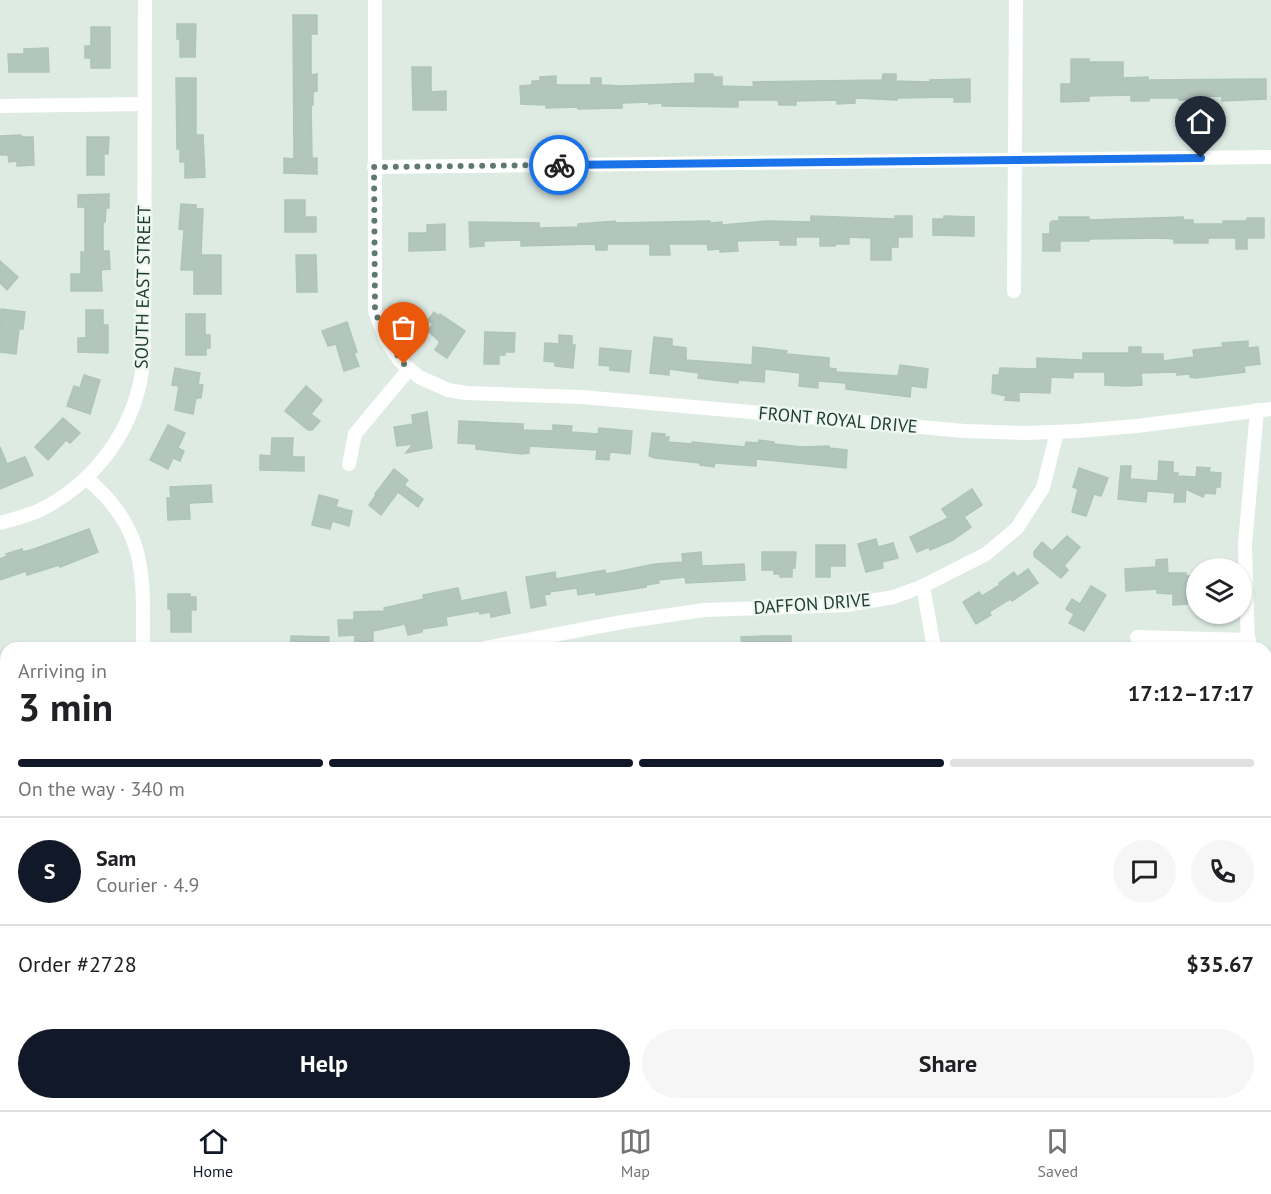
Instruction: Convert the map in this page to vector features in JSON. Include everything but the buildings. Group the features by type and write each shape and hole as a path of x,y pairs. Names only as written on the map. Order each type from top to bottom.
{"street":[{"name":"SOUTH EAST STREET","path":"0,523 38,511 64,497 86,478 114,447 128,420 140,386 144,351 145,0"},
{"name":"FRONT ROYAL DRIVE","path":"375,0 375,311 386,340 400,361 436,386 466,393 582,397 965,431 1026,434 1113,429 1264,409"},
{"path":"1014,291 1016,0"},
{"path":"0,106 145,104"},
{"path":"374,167 1271,157"},
{"path":"349,464 355,434 409,369"},
{"path":"1249,642 1245,544 1264,409"},
{"name":"DAFFON DRIVE","path":"517,642 622,622 704,610 846,605 894,597 923,586 986,554 1017,528 1043,488 1056,432"},
{"path":"86,478 123,517 134,538 141,561 143,584 143,642"},
{"path":"923,586 933,642"},
{"path":"1137,637 1217,642"}],"way so far":[{"path":"404,364 392,351 380,329 375,311 374,167 559,165"}],"route":[{"path":"559,165 1201,158"}]}
